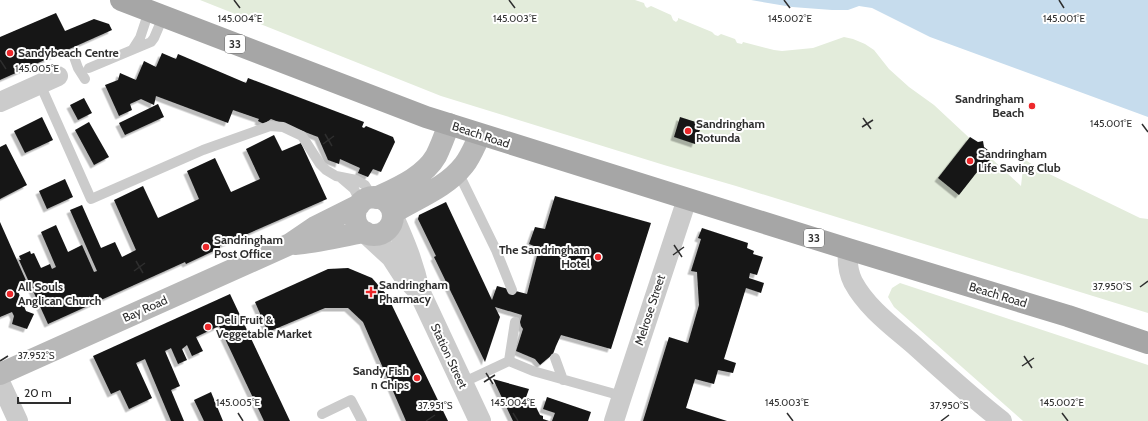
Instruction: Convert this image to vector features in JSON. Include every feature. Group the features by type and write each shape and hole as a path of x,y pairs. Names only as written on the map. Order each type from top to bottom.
{"main road":[{"name":"Beach Road","path":"140,6 426,117 480,135 1068,316 1148,343"},
{"name":"Bay Road","path":"0,374 290,244 315,227 408,182 417,176 434,159 439,151 449,124"},
{"path":"393,215 436,188 458,172 470,156 480,135"},
{"path":"382,199 388,204 393,215 391,224 384,232 377,235 365,233 359,228 356,222 356,211 367,201 382,199"},
{"name":"Bay Road","path":"290,244 312,242 365,233"}],"street":[{"path":"0,102 62,74"},
{"name":"Melrose Street","path":"614,421 687,199"},
{"name":"Station Street","path":"393,215 415,271 419,291 480,421"},
{"name":"Station Street","path":"365,233 392,257 403,274 419,291"},
{"path":"848,249 847,263 852,281 866,301 1002,421"},
{"path":"0,382 18,421"}],"lane":[{"path":"89,68 153,40 140,6"},
{"path":"133,49 140,38 140,6"},
{"path":"73,54 62,74 91,199 203,150 270,126 283,127 302,136 320,164 326,170 340,177 367,201"},
{"path":"62,74 85,79"},
{"path":"458,172 496,250 512,290"},
{"path":"462,383 509,361 517,336 515,322"},
{"path":"555,358 563,380"},
{"path":"509,361 533,371 622,396"},
{"path":"322,414 351,400 362,421"}],"green space":[{"path":"200,0 635,0 644,3 647,8 651,6 671,15 673,20 676,22 678,18 712,32 715,35 718,36 721,34 735,39 737,43 742,44 743,42 774,50 782,51 813,48 844,37 853,39 874,50 889,69 909,87 934,105 1021,186 1024,159 1039,169 1140,218 1148,219 1148,313 441,96"},
{"path":"900,283 1148,365 1148,421 1023,421 894,307 888,297 892,288"}],"water":[{"path":"751,0 1148,0 1148,117 930,37 872,8 859,6 848,10 832,10 792,7"}],"building":[{"path":"56,13 65,31 94,19 109,24 112,30 0,80 0,37"},
{"path":"162,53 176,59 178,54 246,83 248,78 364,122 362,127 364,128 366,126 393,137 395,142 381,172 373,169 368,177 358,173 360,168 340,159 339,164 328,160 318,137 271,119 264,124 258,121 259,119 233,110 228,123 156,96 154,105 141,99 130,104 132,110 119,116 105,85 118,80 120,73 136,80 144,61 156,67"},
{"path":"84,98 92,113 78,120 70,105"},
{"path":"158,104 164,117 125,135 119,123"},
{"path":"42,117 53,140 25,153 14,131"},
{"name":"Sandringham Rotunda","path":"680,117 702,124 695,144 674,137"},
{"path":"89,122 109,157 94,165 75,130"},
{"path":"274,135 282,151 301,143 327,199 220,246 220,248 186,264 185,262 48,324 19,260 21,260 19,256 30,251 31,254 34,253 41,268 50,264 52,269 56,267 41,232 56,225 68,252 82,245 94,272 97,271 70,210 82,205 101,248 115,242 122,257 136,250 114,200 143,186 158,218 199,199 187,171 215,158 231,192 260,179 246,149"},
{"name":"Sandringham Life Saving Club","path":"970,137 978,142 983,141 984,147 994,155 983,168 981,167 959,195 938,178"},
{"path":"6,144 27,185 0,199 0,147"},
{"path":"65,179 73,197 47,209 39,191"},
{"path":"555,196 651,223 611,349 561,335 553,354 540,365 535,359 516,351 523,329 520,322 522,315 495,307 500,317 485,362 434,257 436,256 418,219 419,215 446,202 492,300 497,286 527,294 539,248 529,244 535,227 545,229"},
{"path":"0,222 28,285 17,289 26,311 34,314 27,329 12,324 14,316 12,312 0,317"},
{"path":"702,228 748,243 747,248 754,251 753,254 763,257 757,275 750,273 749,278 764,283 761,293 746,288 724,359 736,363 733,373 718,370 714,384 695,379 686,408 727,421 643,421 669,337 688,343 699,305 697,272 691,271 701,239 698,238"},
{"path":"348,268 372,278 387,295 448,421 406,421 363,322 348,308 325,308 268,332 255,302 328,269"},
{"path":"230,294 290,421 264,421 219,326 196,337 203,351 192,356 187,345 182,349 187,360 178,364 171,348 165,351 180,386 171,390 184,421 171,421 145,359 136,363 152,398 129,409 120,390 111,394 93,356"},
{"path":"493,379 529,389 524,403 536,407 540,415 543,416 543,419 549,421 513,421"},
{"path":"211,392 223,421 204,421 194,400"},
{"path":"547,397 591,412 588,421 552,421 555,413 543,409"}],"place":[{"name":"Sandybeach Centre","path":"10,53"},
{"name":"Sandringham Beach","path":"1032,106"},
{"name":"Sandringham Rotunda","path":"688,131"},
{"name":"Sandringham Life Saving Club","path":"970,161"},
{"name":"Sandringham Post Office","path":"206,247"},
{"name":"The Sandringham Hotel","path":"598,257"},
{"name":"Sandringham Pharmacy","path":"371,292"},
{"name":"All Souls Anglican Church","path":"10,294"},
{"name":"Deli Fruit & Veggetable Market","path":"208,327"},
{"name":"Sandy Fish n Chips","path":"417,378"}]}
